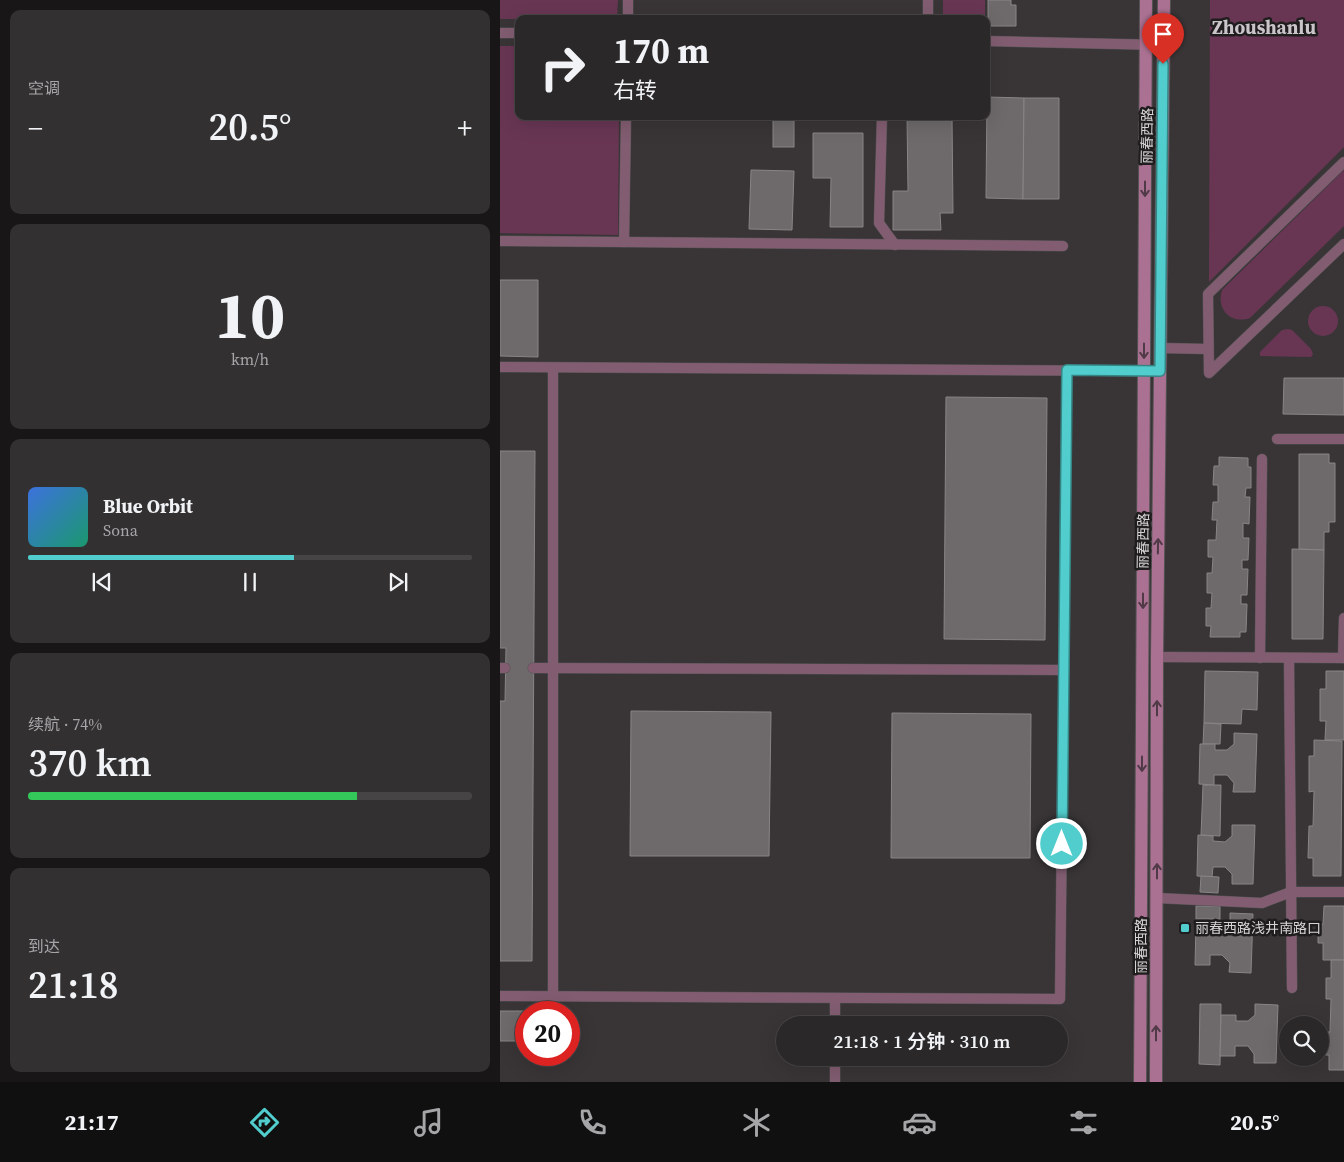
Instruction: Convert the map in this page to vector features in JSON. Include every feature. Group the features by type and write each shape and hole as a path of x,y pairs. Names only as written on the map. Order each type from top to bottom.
{"main road":[{"name":"丽春西路","path":"1140,1082 1146,0"},
{"name":"丽春西路","path":"1156,1082 1157,657 1164,0"}],"lane":[{"path":"628,0 628,15"},
{"path":"928,0 928,15"},
{"path":"500,33 515,33"},
{"path":"990,41 1164,45"},
{"path":"624,242 626,120"},
{"path":"882,120 879,223 895,245"},
{"path":"1344,162 1208,294 1209,373 1344,244"},
{"path":"500,241 1063,246"},
{"path":"1160,348 1208,348"},
{"path":"500,368 1160,371"},
{"path":"553,368 553,996"},
{"path":"500,996 1060,999 1067,370"},
{"path":"1277,439 1344,439"},
{"path":"1260,658 1262,459"},
{"path":"1157,657 1344,658 1344,618"},
{"path":"1289,658 1292,988"},
{"path":"534,668 1064,670"},
{"path":"1156,898 1262,903 1291,892 1344,892"},
{"path":"835,998 835,1016"},
{"path":"835,1066 835,1082"}],"shaded area":[{"path":"500,0 618,0 617,15 515,15 515,19 500,19"},
{"path":"943,0 985,0 985,15 943,15"},
{"path":"1210,0 1344,0 1344,147 1209,282"},
{"path":"500,46 515,46 515,120 619,120 618,235 500,233"},
{"path":"1344,170 1344,226 1250,318 1243,320 1231,317 1223,309 1221,303 1222,290"},
{"path":"1323,306 1333,311 1338,321 1333,331 1323,336 1313,331 1308,321 1313,311"},
{"path":"1282,330 1292,330 1311,349 1313,354 1311,357 1260,356 1260,352"}],"building":[{"path":"988,0 1011,0 1011,5 1016,5 1016,26 990,26 990,15 988,15"},
{"path":"990,97 1024,98 1023,199 986,198 987,120 990,120"},
{"path":"1024,98 1059,98 1059,199 1023,199"},
{"path":"773,120 794,120 794,147 773,147"},
{"path":"907,120 952,120 953,213 940,213 941,230 893,230 893,191 908,191"},
{"path":"813,133 863,133 863,227 830,227 831,178 813,178"},
{"path":"751,170 794,171 792,230 749,229"},
{"path":"500,280 538,280 538,357 500,356"},
{"path":"1284,378 1344,378 1344,415 1283,414"},
{"path":"946,397 1047,398 1045,640 944,639"},
{"path":"500,451 535,451 532,961 500,961 500,701 505,701 506,648 500,648"},
{"path":"1299,454 1329,454 1329,463 1335,463 1335,522 1329,522 1329,532 1324,532 1324,550 1299,549"},
{"path":"1219,457 1248,458 1248,467 1251,467 1251,488 1246,488 1245,497 1250,497 1249,524 1243,523 1243,538 1249,538 1248,560 1242,560 1242,569 1248,569 1247,595 1241,595 1241,604 1247,604 1246,632 1240,632 1240,637 1210,637 1211,626 1206,626 1206,608 1211,608 1212,593 1207,593 1207,573 1212,573 1213,557 1208,557 1208,540 1216,540 1217,520 1212,520 1213,502 1218,502 1218,485 1213,485 1214,466 1219,466"},
{"path":"1292,549 1324,550 1323,639 1292,639"},
{"path":"1205,671 1258,672 1257,710 1242,709 1241,724 1204,723"},
{"path":"1326,671 1344,671 1344,740 1325,740 1326,721 1320,721 1320,689 1326,689"},
{"path":"631,711 771,712 769,856 630,856"},
{"path":"892,713 1031,714 1030,858 891,858"},
{"path":"1204,723 1221,724 1220,744 1203,744"},
{"path":"1234,733 1257,734 1255,792 1233,792 1234,783 1227,775 1214,775 1214,785 1199,784 1200,744 1215,744 1215,750 1227,750 1234,744"},
{"path":"1314,740 1342,741 1341,876 1313,876 1313,858 1308,858 1309,826 1313,826 1314,791 1309,792 1309,756 1314,756"},
{"path":"1203,785 1221,785 1220,836 1201,835"},
{"path":"1232,825 1255,825 1253,884 1232,884 1232,874 1225,867 1213,867 1212,877 1197,876 1198,835 1213,836 1213,841 1225,842 1232,836"},
{"path":"1201,876 1219,877 1218,893 1200,892"},
{"path":"1196,906 1220,906 1220,919 1196,919"},
{"path":"1324,906 1344,906 1344,960 1323,960 1323,943 1318,943 1318,924 1323,924"},
{"path":"1230,913 1253,914 1251,973 1229,972 1230,963 1222,955 1210,955 1210,965 1195,965 1196,924 1211,924 1211,930 1223,930 1230,924"},
{"path":"1331,960 1344,960 1344,1070 1329,1070 1331,999 1326,999 1326,978 1331,978"},
{"path":"1200,1004 1221,1004 1220,1065 1199,1064"},
{"path":"1255,1004 1278,1005 1276,1063 1254,1063 1254,1054 1248,1046 1235,1046 1235,1056 1220,1056 1221,1015 1236,1015 1236,1021 1248,1021 1255,1015"},
{"path":"500,1011 515,1011 515,1041 500,1041"}],"place":[{"name":"丽春西路浅井南路口","path":"1185,928"}],"district":[{"name":"Zhoushanlu","path":"1264,27"}],"route":[{"path":"1062,844 1067,370 1160,371 1163,64"}]}
